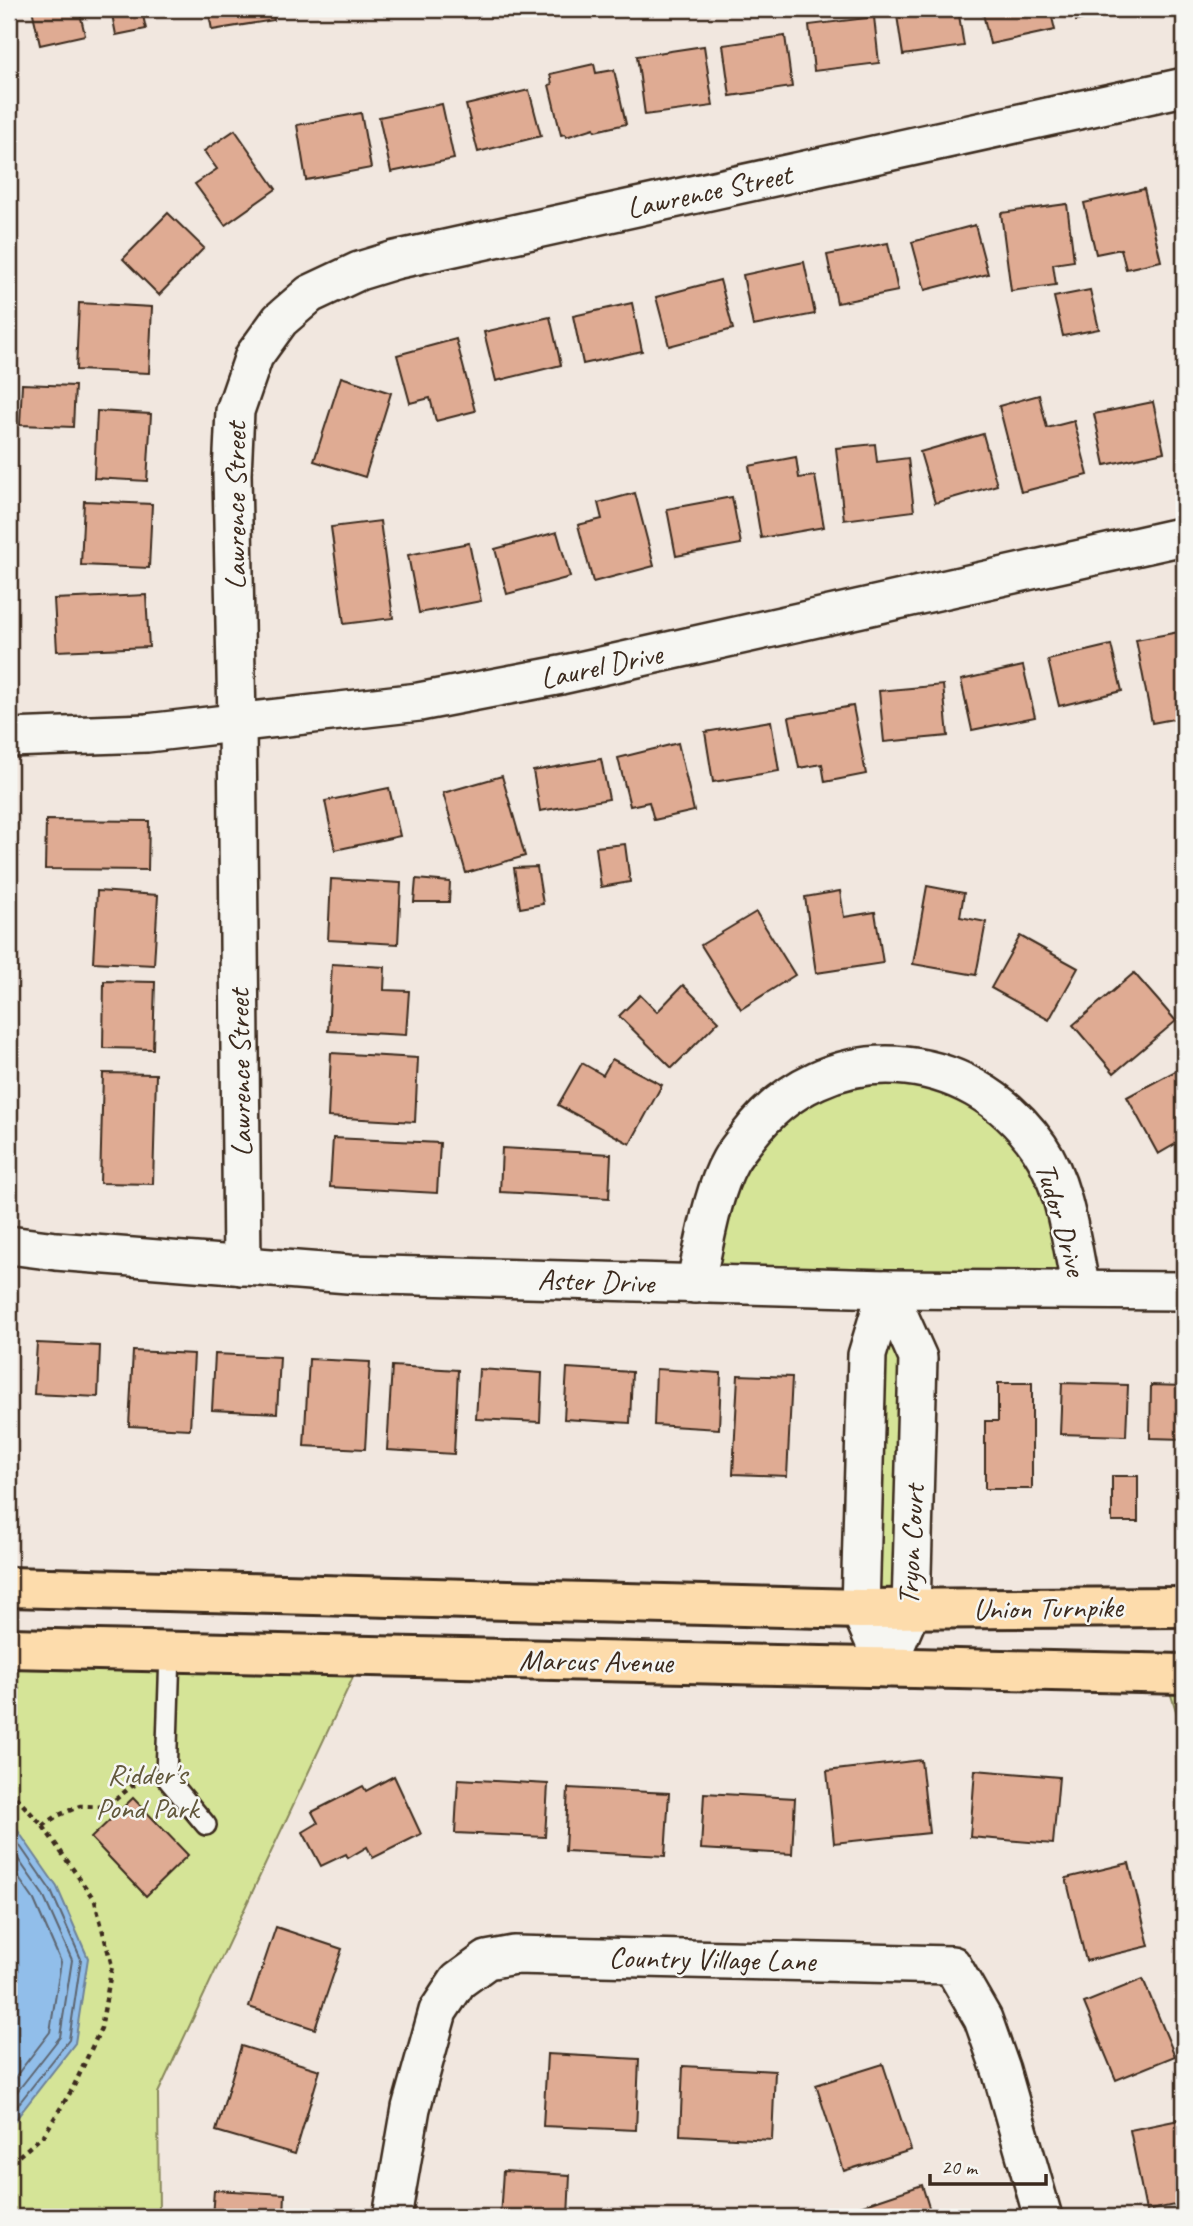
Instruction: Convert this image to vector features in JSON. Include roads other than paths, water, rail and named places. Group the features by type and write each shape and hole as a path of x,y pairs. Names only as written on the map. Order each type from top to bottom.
{"main road":[{"name":"Marcus Avenue","path":"9,1587 911,1609"},
{"name":"Union Turnpike","path":"911,1609 1184,1607"},
{"name":"Marcus Avenue","path":"9,1648 1184,1674"}],"street":[{"name":"Lawrence Street","path":"242,1266 232,474 235,411 254,356 281,320 310,294 359,271 394,260 1184,87"},
{"name":"Laurel Drive","path":"9,738 147,733 419,702 561,675 1184,536"},
{"name":"Tudor Drive","path":"695,1284 720,1181 731,1159 759,1122 790,1093 816,1079 844,1069 887,1064 927,1068 975,1087 1017,1120 1040,1148 1059,1189 1081,1289"},
{"name":"Aster Drive","path":"9,1245 348,1274 887,1289 1184,1291"},
{"name":"Tryon Court","path":"886,1668 860,1609 867,1354 887,1289"},
{"name":"Tryon Court","path":"886,1668 911,1609 918,1358 887,1289"},
{"name":"Country Village Lane","path":"392,2217 411,2108 438,2011 458,1981 487,1960 514,1955 952,1965 983,2020 1001,2070 1043,2217"}],"lane":[{"path":"170,1652 166,1777 206,1825"}],"water":[{"path":"9,1818 57,1887 88,1958 75,2043 9,2128"}],"park label":[{"name":"Ridder's Pond Park","path":"147,1791"}]}
